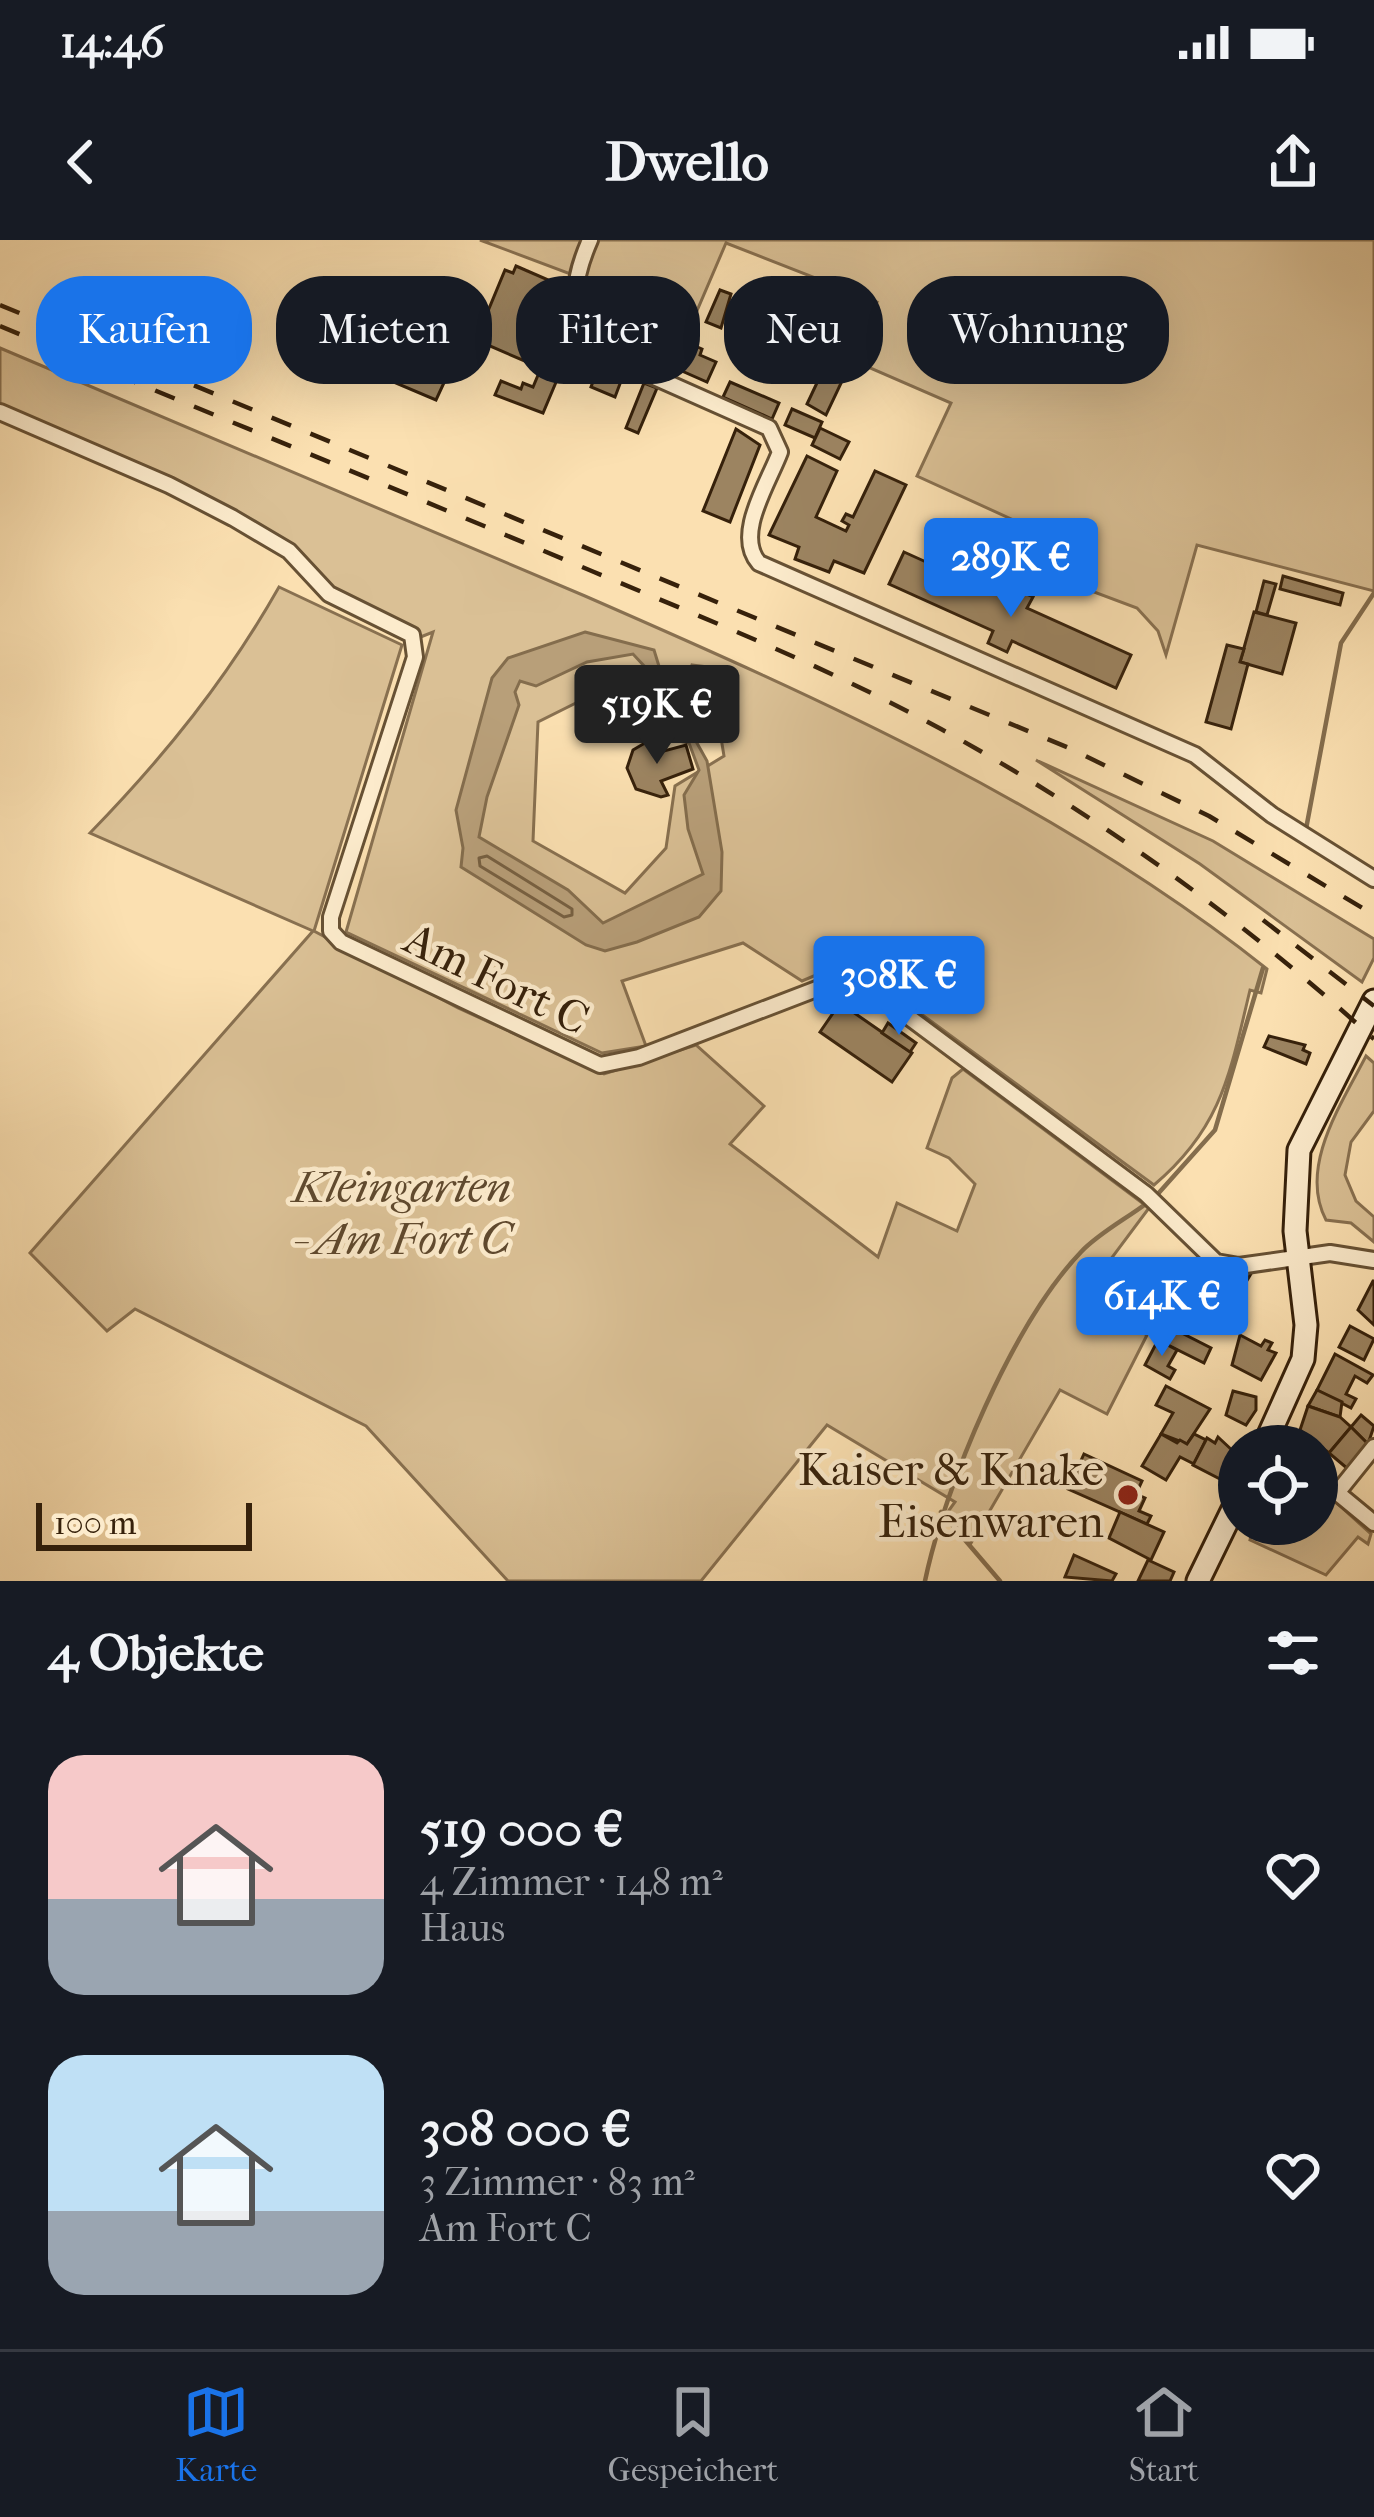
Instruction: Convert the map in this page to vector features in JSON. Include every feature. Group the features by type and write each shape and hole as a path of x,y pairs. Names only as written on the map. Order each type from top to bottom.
{"main road":[{"path":"1277,1425 1303,1359 1306,1324 1294,1231 1299,1150 1374,1000"},
{"path":"1198,1581 1218,1540"}],"street":[{"path":"590,240 573,293 598,347 616,363 770,428 780,452 748,536 749,552 759,563 1196,754 1272,814 1374,879"},
{"name":"Am Fort C","path":"0,412 169,484 276,542 328,594 406,628 415,646 410,673 331,916 332,932 341,941 547,1044 600,1065 639,1057 840,980 860,980 1150,1198 1223,1265 1330,1253 1374,1260"},
{"path":"1338,1491 1374,1447"},
{"path":"1338,1493 1374,1523"}],"green space":[{"path":"480,240 1374,240 1374,591 1197,545 1166,655 1158,631 1137,608 1038,571 1015,538 1020,523 917,476 951,403 907,384 1169,384 1169,276 907,276 907,384 883,374 883,276 810,276 726,243 700,304 700,276 576,276"},
{"path":"0,348 36,363 36,384 85,384 674,635 939,761 1108,857 1267,969 1261,993 1250,990 1229,1073 1195,1142 1154,1185 849,961 802,981 743,943 622,981 646,1046 602,1053 346,932 433,632 418,638 412,627 329,591 289,546 0,409","holes":["692,665 715,668 722,683 715,701 724,756 675,786 666,848 625,893 533,841 538,722 632,675 664,705 680,696"]},
{"name":"Kleingarten - Am Fort C","path":"279,587 402,645 314,931 458,1008 604,1074 696,1045 764,1106 730,1144 878,1257 897,1203 957,1231 975,1184 949,1158 927,1148 952,1078 963,1069 1149,1208 1081,1299 1147,1335 1107,1414 1060,1390 971,1543 947,1513 955,1502 827,1425 701,1581 508,1581 366,1426 135,1309 107,1331 30,1253 313,931 90,833 193,716"},
{"path":"1036,760 1213,841 1374,939 1374,958 1362,982 1200,864"},
{"path":"1366,1056 1374,1063 1374,1111 1351,1142 1345,1175 1356,1201 1374,1217 1374,1242 1351,1223 1326,1220 1317,1179 1326,1136"},
{"path":"1338,1504 1371,1534 1368,1544 1358,1537 1326,1575 1261,1545 1338,1545"}],"water":[{"path":"585,632 654,650 662,676 662,714 653,716 646,668 633,654 587,662 536,686 520,681 515,692 519,705 487,797 479,837 568,890 603,923 703,874 688,829 684,795 699,770 689,743 678,741 675,732 680,730 693,736 707,761 722,852 721,891 699,917 605,951 586,945 461,867 463,848 456,810 492,678 508,658"}],"building":[{"path":"516,266 539,276 516,276 516,357 492,347 492,301 505,270 513,273"},
{"path":"720,290 724,291 721,328 706,322"},
{"path":"700,355 716,362 707,382 700,379"},
{"path":"501,381 521,389 523,384 555,384 543,413 495,395"},
{"path":"398,384 443,384 436,400"},
{"path":"592,384 620,384 615,397"},
{"path":"644,384 657,388 638,433 626,428"},
{"path":"729,384 735,384 779,403 772,419 723,397"},
{"path":"816,384 841,384 826,415 807,404"},
{"path":"792,409 822,422 815,438 785,425"},
{"path":"820,428 849,442 840,459 812,445"},
{"path":"736,429 760,445 730,522 703,511"},
{"path":"807,456 837,471 816,517 846,531 849,525 842,521 846,514 853,517 875,471 906,485 864,573 834,561 829,572 795,559 799,547 769,535"},
{"path":"992,539 1020,551 1011,570 984,558"},
{"path":"904,552 1008,599 1013,588 1033,597 1027,608 1131,655 1116,688 1012,641 1007,652 988,643 993,631 889,584"},
{"path":"1283,576 1343,593 1340,605 1280,589"},
{"path":"1264,581 1276,584 1267,615 1256,612"},
{"path":"1254,612 1296,623 1282,674 1240,662"},
{"path":"1227,645 1244,649 1240,662 1248,664 1231,729 1206,722"},
{"path":"696,673 707,684 696,695 685,684"},
{"path":"650,740 653,754 686,745 693,769 661,781 668,795 661,797 636,789 627,768 633,750"},
{"path":"840,1003 912,1053 892,1082 820,1032"},
{"path":"888,1023 916,1043 910,1052 882,1033"},
{"path":"1269,1036 1305,1045 1303,1050 1310,1053 1306,1064 1264,1047"},
{"path":"1252,1272 1232,1306 1208,1293 1219,1275"},
{"path":"1374,1281 1374,1325 1358,1310"},
{"path":"1208,1293 1236,1309 1229,1321 1201,1309"},
{"path":"1166,1325 1211,1348 1204,1363 1158,1340"},
{"path":"1350,1326 1374,1339 1364,1360 1339,1347"},
{"path":"1240,1335 1261,1346 1265,1340 1272,1343 1268,1350 1276,1353 1261,1380 1232,1365"},
{"path":"1158,1340 1177,1350 1168,1366 1175,1370 1170,1379 1145,1365"},
{"path":"1335,1354 1373,1375 1367,1383 1355,1376 1346,1394 1356,1399 1351,1408 1317,1390"},
{"path":"1166,1386 1210,1409 1187,1444 1161,1434 1173,1413 1156,1405"},
{"path":"1317,1390 1342,1402 1340,1417 1308,1406"},
{"path":"1233,1391 1256,1397 1256,1410 1246,1425 1226,1415"},
{"path":"1308,1406 1340,1417 1351,1427 1338,1442 1338,1425 1302,1425"},
{"path":"1361,1415 1374,1426 1368,1444 1351,1427"},
{"path":"1351,1427 1368,1444 1348,1469 1338,1461 1338,1442"},
{"path":"1161,1434 1177,1443 1187,1444 1194,1434 1206,1440 1194,1464 1180,1457 1166,1480 1142,1466"},
{"path":"1218,1437 1218,1478 1193,1465 1207,1438 1215,1443"},
{"path":"1084,1454 1142,1481 1136,1494 1145,1498 1139,1511 1151,1516 1147,1524 1068,1489"},
{"path":"1120,1512 1164,1532 1151,1560 1109,1538"},
{"path":"1074,1555 1116,1574 1112,1581 1065,1577"},
{"path":"1148,1560 1174,1572 1170,1581 1138,1581"}],"waterway":[{"path":"1306,829 1341,643 1374,593"},
{"path":"1156,1196 1215,1130 1263,968"},
{"path":"925,1581 965,1453 1031,1320 1081,1252 1147,1203"},
{"path":"941,1512 1000,1581"}],"railway":[{"path":"0,305 1069,748 1209,816 1374,915"},
{"path":"0,326 726,627 899,707 999,762 1167,871 1273,952 1374,1039"},
{"path":"1263,920 1374,1006"}],"place":[{"name":"Kaiser & Knake Eisenwaren","path":"1128,1495"}]}
